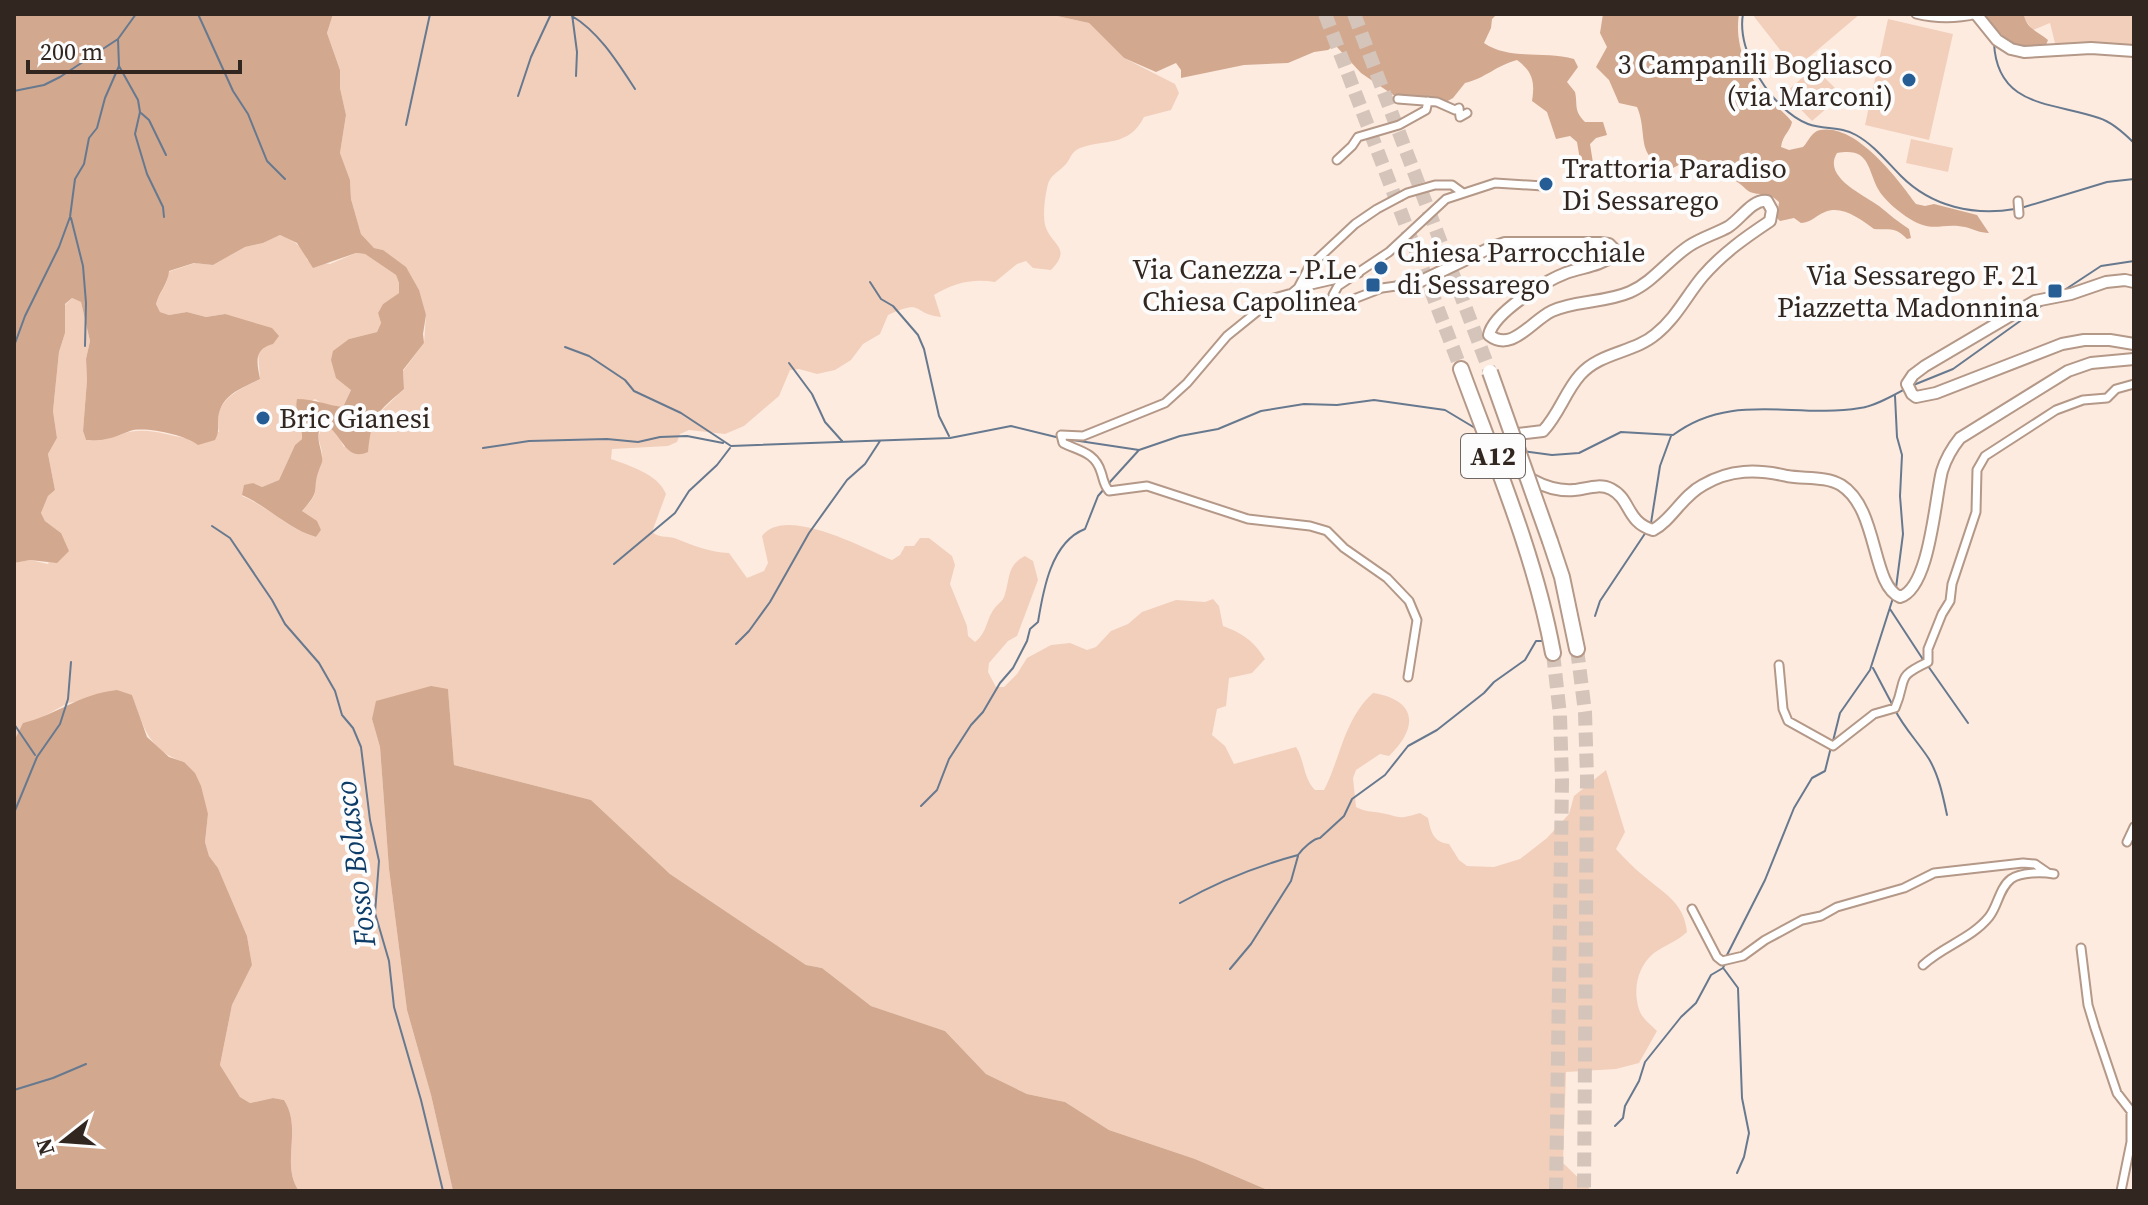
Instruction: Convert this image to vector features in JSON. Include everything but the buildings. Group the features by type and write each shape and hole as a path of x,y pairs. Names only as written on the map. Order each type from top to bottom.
{"highway":[{"name":"A12","path":"1461,369 1525,543 1543,603 1553,653"},
{"name":"A12","path":"1490,372 1562,577 1577,649"}],"street":[{"path":"1916,14 1931,18 1961,18 1976,14 1997,40 2011,49 2024,52 2091,48 2134,51"},
{"path":"1398,99 1428,101 1455,110 1459,108 1460,117 1467,113"},
{"path":"1337,160 1358,137 1414,118 1426,110 1428,101"},
{"path":"1543,186 1495,183 1457,194 1438,204 1392,249 1334,290 1333,295 1337,303 1344,303 1390,286 1417,283 1505,243 1600,243 1609,244 1614,249 1614,255 1605,262 1548,280 1500,316 1491,325 1489,335 1498,341 1508,341 1556,309 1598,302 1631,292 1650,281 1688,246 1727,227 1756,202 1765,200 1770,203 1770,221 1730,249 1654,335 1640,345 1588,367 1543,431 1507,437 1502,449 1522,473 1555,490 1603,486 1613,490 1641,527 1653,530 1663,525 1685,498 1702,485 1723,476 1760,470 1801,479 1831,480 1844,487 1856,500 1870,530 1883,579 1894,595 1906,595 1914,585 1932,528 1949,452 1960,438 2068,371 2091,363 2134,359"},
{"path":"1298,288 1309,267 1355,224 1391,200 1435,185 1452,185 1463,193"},
{"path":"2018,201 2019,214"},
{"path":"1359,273 1353,270 1333,280 1298,288 1288,295 1274,298 1227,336 1187,383 1165,403 1083,436 1061,438 1090,455 1100,469 1106,488 1147,486 1248,519 1327,531 1344,548 1387,578 1409,601 1417,620 1409,655 1408,677"},
{"path":"2134,282 2106,282 2071,294 2035,301 1925,366 1913,375 1908,388 1916,397 1936,393 2062,344 2084,340 2134,344"},
{"path":"1779,665 1783,709 1788,721 1833,746 1874,714 1895,708 1900,688 1910,670 1928,662 1928,649 1950,601 1952,584 1976,512 1977,470 1985,456 2056,410 2083,400 2107,398 2116,389 2134,384"},
{"path":"2127,842 2134,827"},
{"path":"1692,909 1722,961 1743,956 1802,920 1904,888 1934,873 2023,863 2035,864 2051,875 2023,875 2011,879 1989,917 1974,931 1934,954 1923,965"},
{"path":"2081,948 2088,1005 2095,1028 2117,1093 2131,1111 2131,1142 2121,1191"}],"shaded area":[{"path":"14,14 333,14 327,33 340,70 346,115 340,153 350,180 351,199 361,234 374,248 383,250 406,267 419,290 426,315 424,343 403,370 404,389 377,416 371,430 368,452 360,454 349,450 326,425 319,431 322,462 314,493 302,511 317,521 321,530 316,537 296,529 242,495 244,485 253,483 262,487 279,480 295,445 302,439 297,399 343,407 351,390 336,378 331,360 333,351 349,339 377,332 381,323 378,313 383,304 399,293 399,283 396,275 365,254 356,253 313,268 297,243 280,235 245,247 213,265 194,263 169,271 156,304 160,312 169,315 187,312 206,317 225,314 272,328 279,336 259,353 260,379 232,394 222,405 215,440 198,445 175,435 136,430 103,440 86,440 83,431 86,359 90,341 81,302 72,298 65,304 65,333 59,352 53,411 57,438 48,454 55,490 48,496 41,513 45,521 61,533 69,551 57,563 30,560 14,563"},
{"path":"333,14 1048,14 1089,23 1124,58 1175,84 1179,93 1171,110 1144,117 1138,127 1124,138 1077,150 1050,179 1045,200 1045,224 1060,252 1051,270 1033,268 1026,261 1017,264 995,282 971,281 948,287 934,295 941,317 913,307 888,315 880,334 863,344 851,360 835,370 817,374 790,370 779,396 744,426 725,434 689,430 668,446 612,449 611,459 643,472 657,481 666,494 652,532 729,553 747,578 764,571 768,563 762,536 773,528 788,525 825,532 892,560 900,555 905,546 914,546 920,538 929,538 952,556 955,565 950,584 968,636 975,642 1004,597 1012,568 1025,556 1033,561 1038,580 1017,636 1008,641 989,663 988,672 996,687 1004,687 1027,658 1051,645 1070,643 1087,650 1096,647 1111,631 1128,624 1142,612 1176,600 1205,602 1213,599 1219,606 1223,626 1247,638 1265,659 1252,673 1229,678 1226,706 1217,709 1212,735 1225,746 1234,764 1296,747 1311,785 1315,790 1324,790 1344,739 1363,703 1373,693 1388,697 1405,708 1409,725 1399,745 1389,756 1380,754 1356,770 1353,778 1356,807 1399,817 1420,813 1428,818 1436,839 1449,844 1467,866 1494,867 1520,859 1547,838 1569,814 1574,796 1606,770 1625,832 1616,849 1678,906 1687,932 1654,953 1640,972 1636,988 1640,1012 1657,1031 1639,1063 1616,1069 1566,1072 1563,1163 1592,1191 1270,1191 1195,1159 1109,1130 1065,1102 1027,1094 986,1074 945,1031 871,1006 822,968 806,965 670,874 591,800 454,765 448,690 372,719 380,747 389,869 407,1010 453,1191 299,1191 291,1169 292,1123 284,1100 273,1098 250,1103 240,1097 220,1065 232,1005 252,965 247,936 218,868 209,856 205,842 208,814 184,762 155,744 144,727 132,695 68,703 39,719 24,723 14,741 14,563 30,560 48,564 61,533 45,521 41,513 48,496 55,490 48,454 57,438 53,411 59,352 65,333 65,305 72,298 81,302 90,341 86,359 83,431 86,440 143,431 191,438 219,432 219,412 228,398 260,379 258,352 264,346 225,314 206,317 187,312 169,315 160,312 156,304 168,272 195,263 213,265 245,247 280,235 300,247 307,260 330,264 356,253 365,254 396,275 399,293 383,304 378,313 381,323 377,332 349,339 351,390 343,407 323,404 315,399 295,410 302,439 295,445 279,480 262,487 252,483 242,496 296,529 316,537 321,530 302,511 312,500 322,461 319,434 326,425 335,430 344,447 404,389 403,371 424,343 426,315 383,250 374,248 361,234 351,199 350,180 340,153 346,115 340,70 327,33"},
{"path":"1048,14 1497,14 1492,19 1484,43 1516,54 1574,59 1578,67 1567,82 1575,92 1579,114 1585,122 1603,122 1607,135 1596,138 1590,144 1593,163 1581,166 1577,142 1570,136 1556,139 1547,112 1532,101 1530,73 1517,60 1465,83 1446,102 1420,97 1405,103 1361,73 1335,45 1288,63 1244,65 1181,78 1181,70 1176,63 1156,72 1124,58 1089,23"},
{"path":"1603,14 1739,14 1738,36 1748,68 1765,96 1792,122 1781,147 1789,150 1803,147 1820,130 1834,130 1848,135 1875,155 1916,204 1934,204 1977,215 1989,233 1956,226 1926,226 1910,219 1884,197 1869,166 1855,153 1837,153 1835,170 1855,191 1909,229 1911,238 1907,239 1892,230 1874,229 1851,214 1838,210 1825,212 1801,223 1794,218 1780,221 1777,218 1779,202 1775,198 1750,192 1708,162 1693,160 1673,168 1660,164 1652,159 1644,145 1637,107 1619,103 1609,80 1596,67 1607,47 1600,33"},
{"path":"1752,14 1860,14 1795,69"},
{"path":"1982,14 2024,14 2030,26 2048,40 2044,50 2023,48 2008,41"},
{"path":"2024,14 2134,14 2134,47 2092,43 2056,47 2050,23 2033,30"},
{"name":"3 Campanili Bogliasco (via Marconi)","path":"1888,19 1953,34 1929,140 1865,125"},
{"path":"1814,67 1842,95 1812,121 1785,93"},
{"path":"1911,139 1953,148 1948,172 1906,163"},
{"path":"431,686 448,689 454,765 591,800 670,874 806,965 822,968 871,1006 945,1031 986,1074 1027,1094 1065,1102 1109,1130 1195,1159 1270,1191 453,1191 407,1010 389,869 380,747 372,719 376,701"},
{"path":"117,690 132,695 147,737 169,757 184,762 195,773 201,786 208,814 205,842 247,936 252,965 232,1005 220,1065 240,1097 250,1103 273,1098 284,1100 292,1123 291,1169 299,1191 14,1191 14,741 23,723 91,696"}],"waterway":[{"path":"14,91 44,85 60,77 118,39 136,14"},
{"path":"198,14 233,91 248,114 267,161 285,179"},
{"path":"406,125 430,14"},
{"path":"518,96 531,57 551,14"},
{"path":"572,14 577,52 576,76"},
{"path":"1743,14 1745,45 1759,78 1795,117 1814,126 1844,130 1863,139 1913,187 1940,202 1969,210 2015,209"},
{"path":"572,16 599,39 635,89"},
{"path":"14,346 70,217 75,179 84,164 89,138 97,128 105,98 119,66 118,39"},
{"path":"1994,43 1997,64 2005,80 2016,91 2030,99 2104,120 2134,143"},
{"path":"119,66 138,100 140,112 135,134 164,217"},
{"path":"141,113 149,120 166,155"},
{"path":"2021,208 2107,182 2134,179"},
{"path":"71,218 83,266 85,346"},
{"path":"2063,291 2101,266 2134,261"},
{"path":"870,282 881,299 893,306 918,335 939,416 949,436"},
{"path":"1911,386 1953,369 2044,304"},
{"path":"565,347 589,356 625,380 634,391 681,413 731,446 950,438 1011,426 1060,438"},
{"path":"789,363 812,394 825,422 842,441"},
{"path":"1523,451 1552,455 1579,453 1621,432 1673,435 1695,422 1741,410 1835,411 1860,408 1905,389"},
{"path":"1895,396 1897,437 1902,455 1900,496 1903,534 1896,588"},
{"path":"1109,483 1139,450 1180,436 1218,429 1261,411 1304,404 1337,405 1374,400 1445,410 1475,428"},
{"path":"483,448 529,441 607,439 638,442 687,436 723,443"},
{"path":"1651,523 1660,466 1671,436"},
{"path":"1066,439 1139,450"},
{"path":"736,644 770,602 809,533 880,441"},
{"path":"614,564 675,513 689,491 730,448"},
{"path":"921,806 937,790 949,759 1013,668 1030,629 1038,622 1046,582 1057,556 1073,535 1085,529 1098,496 1105,488"},
{"name":"Fosso Bolasco","path":"212,526 230,538 285,624 319,663 335,691 342,715 353,728 361,747 370,820 379,861 375,913 389,961 394,1007 443,1191"},
{"path":"1595,616 1600,601 1646,532"},
{"path":"1833,741 1840,713 1870,670 1893,598"},
{"path":"1890,609 1924,661"},
{"path":"1180,903 1238,875 1298,855 1344,816 1352,799 1385,775 1408,746 1437,730 1525,660 1536,641 1544,641"},
{"path":"14,813 37,757 60,724 68,699 71,662"},
{"path":"1928,666 1968,723"},
{"path":"1873,668 1892,704"},
{"path":"1895,710 1932,766 1947,815"},
{"path":"14,719 14,724 35,755"},
{"path":"1727,955 1765,880 1794,808 1812,778 1825,771 1831,747"},
{"path":"1230,969 1251,944 1291,881 1298,856"},
{"path":"1615,1126 1623,1118 1625,1106 1639,1081 1645,1062 1696,1003 1711,975 1723,968 1726,961"},
{"path":"1724,969 1738,988 1742,1098 1749,1133 1737,1173"},
{"path":"14,1090 86,1064"}],"tunnel":[{"path":"1325,14 1461,369"},
{"path":"1354,14 1490,372"},
{"path":"1577,649 1585,712 1587,778 1584,1191"},
{"path":"1553,653 1560,715 1562,781 1556,1191"}],"place":[{"name":"3 Campanili Bogliasco (via Marconi)","path":"1909,80"},
{"name":"Trattoria Paradiso Di Sessarego","path":"1546,184"},
{"name":"Chiesa Parrocchiale di Sessarego","path":"1381,268"},
{"name":"Via Canezza - P.Le Chiesa Capolinea","path":"1373,285"},
{"name":"Via Sessarego F. 21 Piazzetta Madonnina","path":"2055,291"},
{"name":"Bric Gianesi","path":"263,418"}]}
